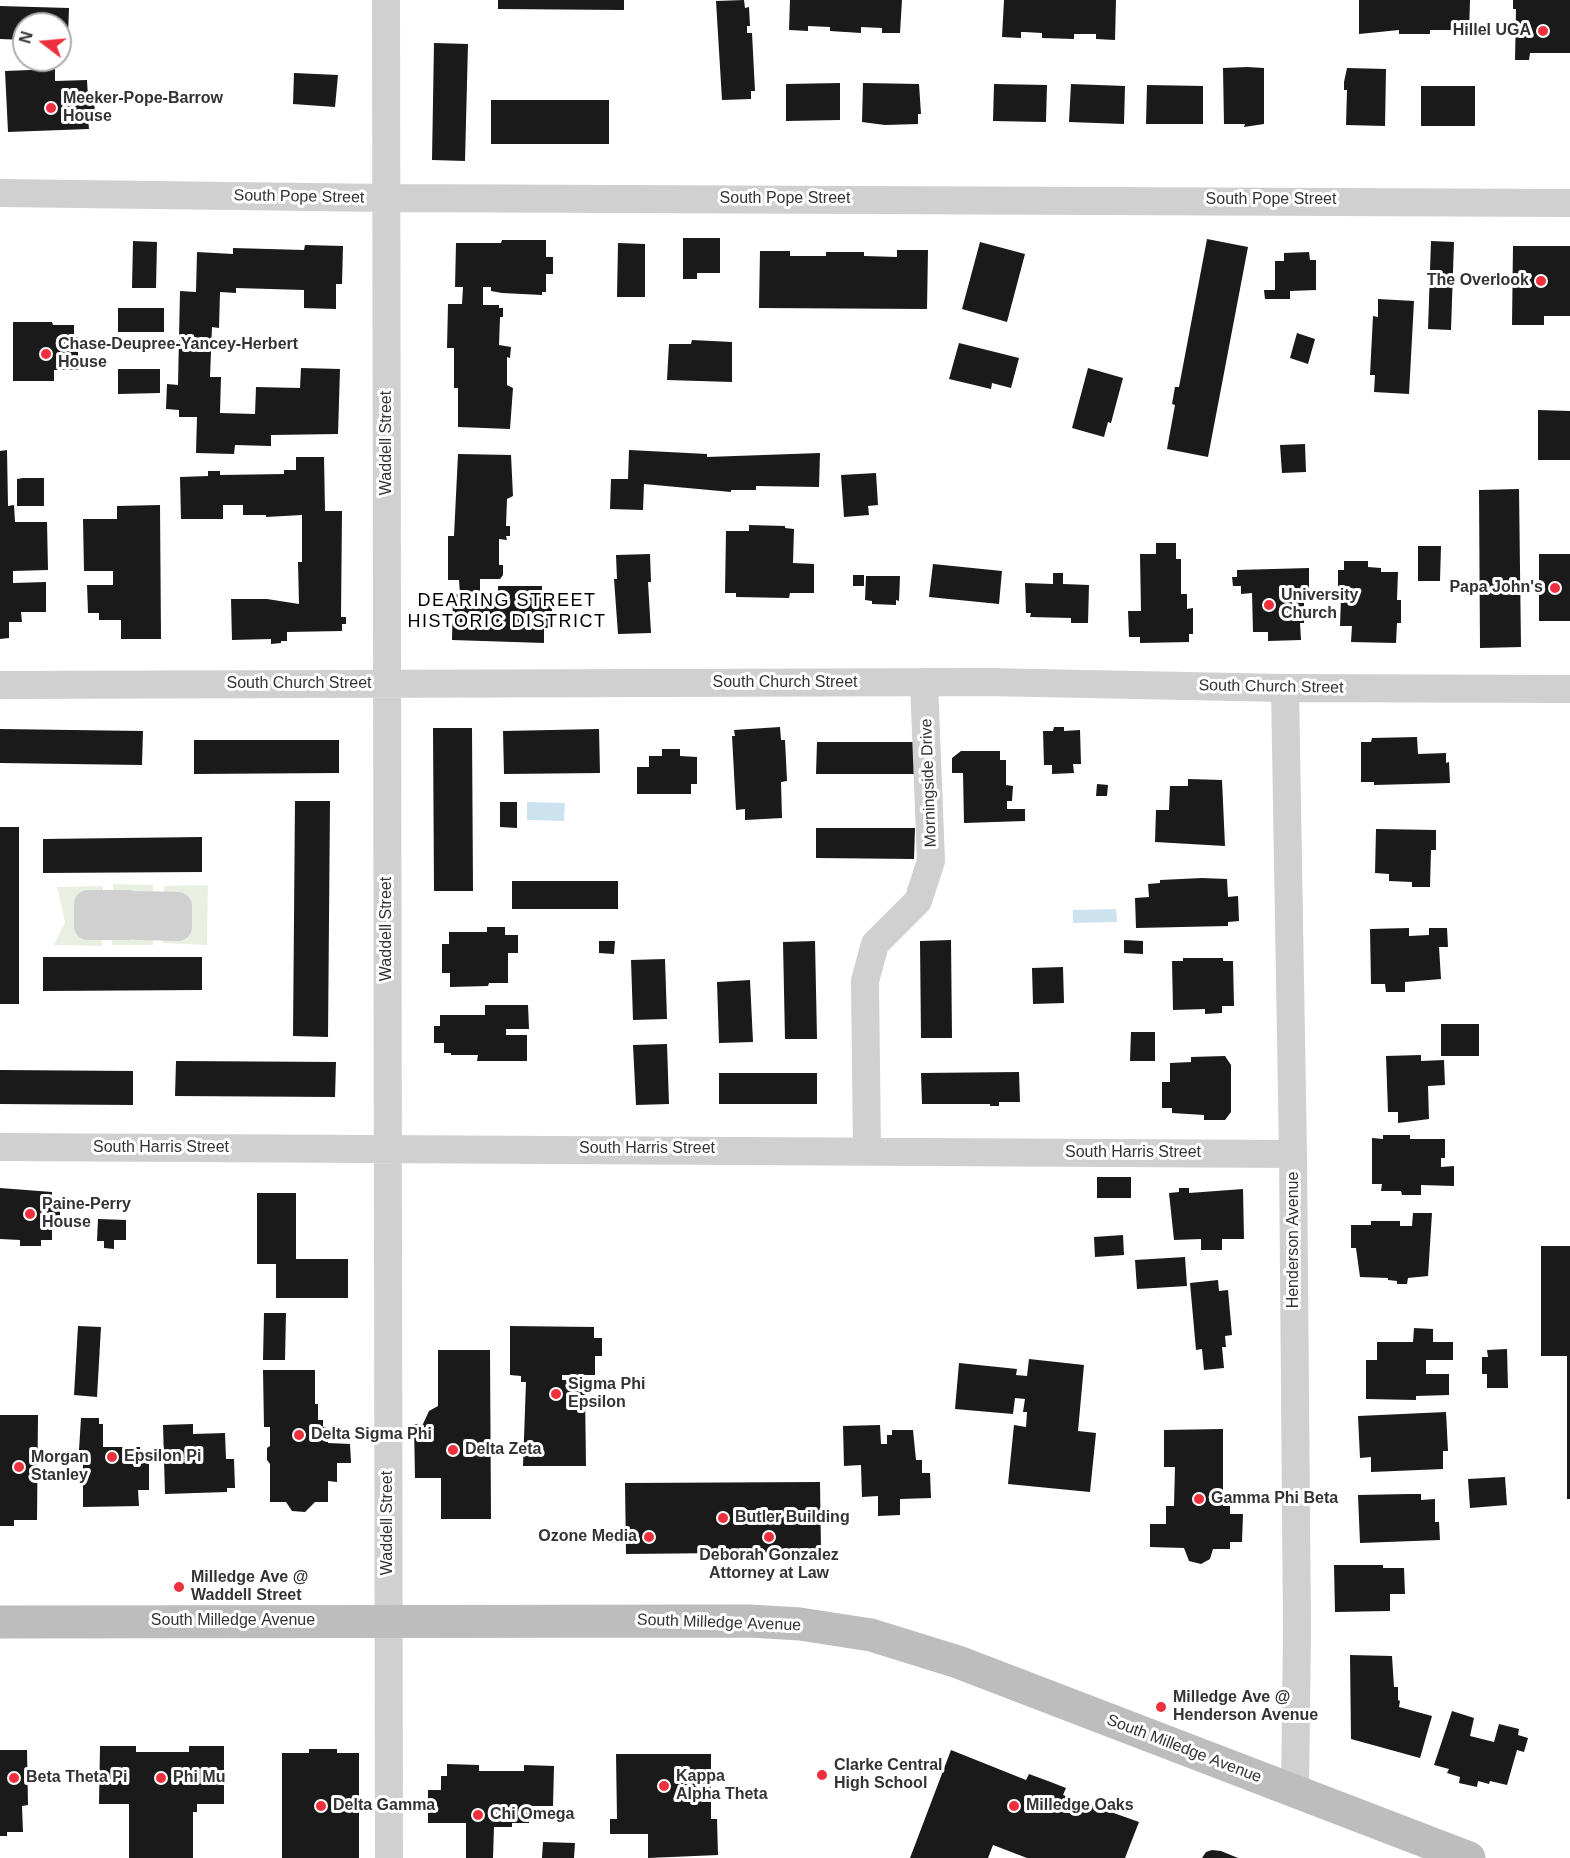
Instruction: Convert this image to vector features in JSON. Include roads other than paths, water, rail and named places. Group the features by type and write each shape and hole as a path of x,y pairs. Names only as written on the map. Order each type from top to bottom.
{"main road":[{"name":"South Milledge Avenue","path":"0,1622 750,1621 800,1624 870,1635 958,1662 1469,1858"}],"street":[{"name":"Waddell Street","path":"386,0 389,684 386,1149 389,1858"},
{"name":"South Pope Street","path":"0,193 386,198 1570,203"},
{"name":"South Church Street","path":"0,685 924,682 1284,688 1570,689"},
{"name":"Morningside Drive","path":"867,1152 865,981 875,944 918,901 931,861 924,682"},
{"name":"Henderson Avenue","path":"1284,688 1293,1154 1297,1620 1295,1791"},
{"name":"South Harris Street","path":"0,1147 1293,1154"}],"water":[{"path":"527,802 565,803 564,821 527,820"},
{"path":"1116,909 1117,922 1073,923 1073,910"}],"place":[{"name":"Hillel UGA","path":"1543,31"},
{"name":"Meeker-Pope-Barrow House","path":"51,108"},
{"name":"The Overlook","path":"1541,281"},
{"name":"Chase-Deupree-Yancey-Herbert House","path":"46,354"},
{"name":"Papa John's","path":"1555,588"},
{"name":"University Church","path":"1269,605"},
{"name":"Paine-Perry House","path":"30,1214"},
{"name":"Sigma Phi Epsilon","path":"556,1394"},
{"name":"Delta Sigma Phi","path":"299,1435"},
{"name":"Delta Zeta","path":"453,1450"},
{"name":"Epsilon Pi","path":"112,1457"},
{"name":"Morgan Stanley","path":"19,1467"},
{"name":"Gamma Phi Beta","path":"1199,1499"},
{"name":"Butler Building","path":"723,1518"},
{"name":"Ozone Media","path":"649,1537"},
{"name":"Deborah Gonzalez Attorney at Law","path":"769,1537"},
{"name":"Milledge Ave @ Waddell Street","path":"179,1587"},
{"name":"Milledge Ave @ Henderson Avenue","path":"1161,1707"},
{"name":"Clarke Central High School","path":"822,1775"},
{"name":"Beta Theta Pi","path":"14,1778"},
{"name":"Phi Mu","path":"161,1778"},
{"name":"Kappa Alpha Theta","path":"664,1786"},
{"name":"Delta Gamma","path":"321,1806"},
{"name":"Milledge Oaks","path":"1014,1806"},
{"name":"Chi Omega","path":"478,1815"}],"district":[{"name":"DEARING STREET HISTORIC DISTRICT","path":"507,611"}]}
